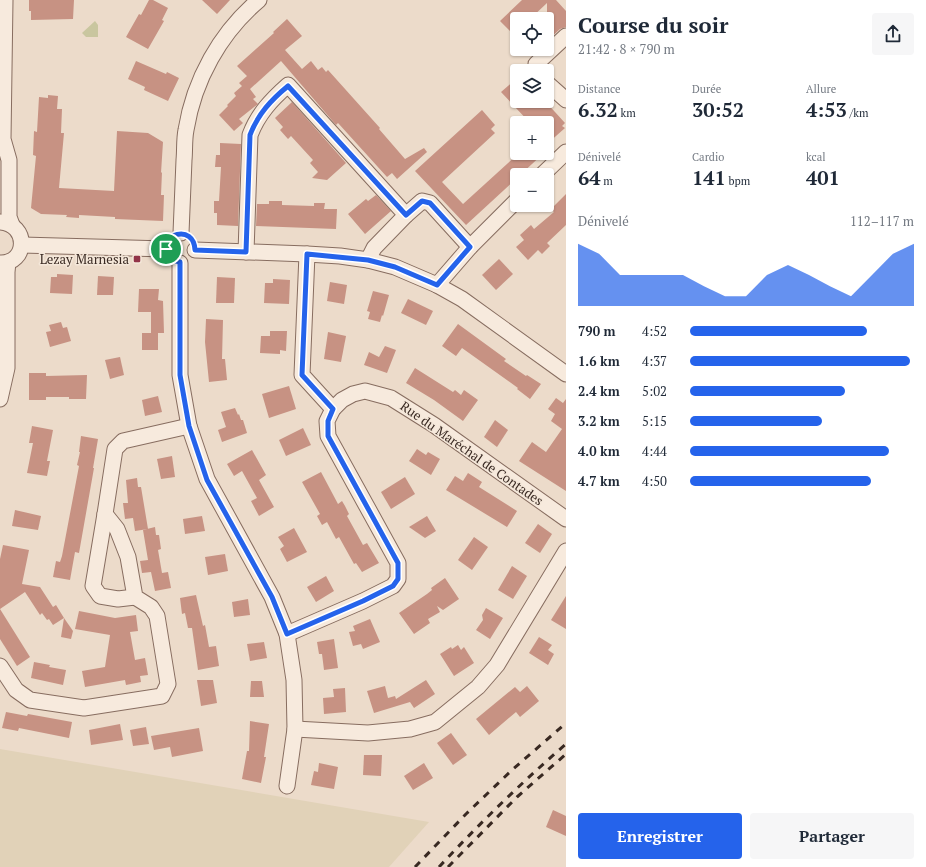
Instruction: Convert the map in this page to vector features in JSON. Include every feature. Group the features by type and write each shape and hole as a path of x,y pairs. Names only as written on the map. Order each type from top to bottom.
{"street":[{"path":"0,399 7,368 7,272 4,263 19,254 22,245 20,233 6,224 9,217 9,160 2,144 4,0"},
{"path":"181,233 185,131 194,96 209,61 225,36 244,13 259,0"},
{"path":"536,64 566,36"},
{"path":"246,252 250,135 255,121 273,98 288,86 406,215"},
{"path":"554,89 566,100"},
{"path":"549,168 566,152"},
{"path":"368,260 374,248 422,201 430,203 470,247"},
{"path":"437,285 470,247 510,207"},
{"path":"181,233 190,237 193,241 195,250 191,258 184,262 172,260 166,249 168,240 172,236 181,233"},
{"path":"22,245 166,249"},
{"path":"195,250 307,254 368,260 395,267 437,285 462,299 566,374"},
{"path":"287,634 363,601 393,586 398,579 398,563 328,436 328,421 333,409 302,375 307,254"},
{"path":"180,262 180,375 189,426 207,480 272,597 287,634 294,680 295,729 287,786"},
{"name":"Rue du Maréchal de Contades","path":"333,409 342,400 359,392 365,391 391,398 434,425 566,518"},
{"path":"0,666 16,690 30,700 84,708 162,696 168,684 157,616 151,607 134,597 118,599 100,596 93,586 115,449 123,441 189,426"},
{"path":"105,514 117,529 128,557 134,597"},
{"path":"295,729 368,733 410,729 436,722 478,687 497,665 566,551"}],"shaded area":[{"path":"95,21 98,25 98,37 86,37 82,33"},
{"path":"0,749 429,822 389,867 0,867"}],"building":[{"path":"29,0 74,0 73,19 31,20"},
{"path":"149,0 153,0 168,8 162,20 164,21 148,49 126,37"},
{"path":"202,0 230,0 217,14"},
{"path":"522,0 556,0 566,11 566,27 560,29 554,35 554,12 547,12 547,3 537,12 510,12 510,31 500,21"},
{"path":"287,19 302,36 285,50 302,69 311,61 318,70 322,67 326,72 328,70 380,128 379,129 405,159 424,148 427,152 397,179 392,173 387,177 338,123 336,125 281,61 250,89 256,97 253,99 258,104 239,119 243,123 234,131 219,115 236,96 234,93 242,86 239,83 247,76 237,66 274,33 273,32"},
{"path":"136,61 179,78 168,101 144,90 145,87 128,79"},
{"path":"510,84 510,102 501,92"},
{"path":"48,95 58,96 57,109 62,109 61,133 64,133 59,188 114,191 117,131 148,133 163,142 161,195 164,195 163,221 115,219 115,217 79,215 79,218 66,217 67,215 41,214 31,208 36,156 33,155 34,131 37,132 39,97 48,98"},
{"path":"292,102 346,163 327,180 312,178 318,172 310,163 313,160 291,136 288,139 280,130 283,127 275,118"},
{"path":"516,108 551,108 565,123 562,126 565,128 554,138 554,116 523,116"},
{"path":"482,110 495,125 491,129 495,133 442,182 463,204 511,160 536,160 528,168 510,168 510,184 466,225 415,171"},
{"path":"220,143 241,144 238,226 217,225 217,213 214,213 214,201 219,201 221,167 215,167 216,155 220,155"},
{"path":"566,194 566,225 547,243 550,246 542,254 538,250 528,260 516,247 524,240 520,235 531,225 534,229 554,212 554,206"},
{"path":"376,195 391,211 365,234 348,214 366,199 368,201"},
{"path":"269,201 282,201 282,205 314,206 314,203 325,203 324,209 337,209 336,229 256,226 257,204 269,204"},
{"path":"499,259 513,274 496,290 482,275"},
{"path":"57,274 73,275 72,294 50,293 51,277 57,277"},
{"path":"98,276 114,277 113,295 97,295"},
{"path":"217,277 235,278 234,303 216,303"},
{"path":"273,279 290,280 289,304 264,303 265,283 273,283"},
{"path":"330,282 347,285 344,304 327,301"},
{"path":"139,289 159,289 158,300 163,301 164,333 158,333 158,350 142,350 142,333 151,333 151,312 138,312"},
{"path":"373,291 389,295 380,322 368,319 370,312 367,311"},
{"path":"408,299 433,311 426,325 401,313"},
{"path":"206,319 223,320 222,359 225,359 227,380 209,382 205,342"},
{"path":"61,322 63,328 67,327 71,341 50,347 46,332 51,331 49,325"},
{"path":"458,324 506,359 504,361 541,384 530,399 517,389 518,388 462,348 456,356 442,346"},
{"path":"270,331 287,331 286,351 280,350 280,354 260,353 261,336 270,336"},
{"path":"328,332 346,336 341,362 324,359"},
{"path":"385,346 396,350 387,373 364,365 369,352 379,357"},
{"path":"120,357 124,375 110,379 105,360"},
{"path":"415,368 453,392 455,390 461,395 464,390 478,400 463,421 434,400 406,383"},
{"path":"29,373 46,373 46,376 87,375 86,399 46,397 46,400 29,400"},
{"path":"289,386 296,409 269,418 262,394"},
{"path":"158,396 162,412 145,416 142,400"},
{"path":"556,398 563,403 566,399 566,491 519,461 532,442 546,452 562,429 551,421 555,414 548,409"},
{"path":"235,408 241,420 243,420 247,433 222,442 218,430 226,427 221,412"},
{"path":"495,420 508,430 497,447 484,437"},
{"path":"32,426 53,430 47,461 50,461 47,476 27,473 33,443 29,443"},
{"path":"303,428 311,445 286,456 279,440"},
{"path":"81,436 98,439 79,553 75,552 70,580 53,577 56,561 60,562 62,556 79,466 77,465"},
{"path":"417,449 426,455 428,452 440,459 431,475 409,461"},
{"path":"252,450 266,475 259,480 274,507 259,516 251,501 257,498 242,471 234,476 227,464"},
{"path":"172,456 175,477 161,479 157,459"},
{"path":"321,472 338,504 342,501 345,506 349,514 347,516 363,545 367,543 379,563 362,572 356,563 354,564 339,537 336,539 327,522 322,525 317,516 320,514 302,482"},
{"path":"468,473 482,482 479,487 517,511 507,527 446,490 455,476 463,481"},
{"path":"405,477 415,494 391,509 381,492"},
{"path":"137,478 138,487 141,487 148,529 135,531 133,518 125,519 123,503 128,503 126,480"},
{"path":"15,510 41,516 38,530 12,526"},
{"path":"202,516 205,531 185,534 183,519"},
{"path":"427,516 436,531 425,538 409,527"},
{"path":"538,524 552,534 540,553 525,543"},
{"path":"155,527 156,535 159,535 161,549 158,550 162,573 168,572 171,588 155,591 151,572 142,573 140,561 148,560 143,530"},
{"path":"294,528 307,552 287,562 280,549 284,546 278,537"},
{"path":"474,537 488,547 472,570 458,560"},
{"path":"3,545 29,550 22,584 40,587 53,607 56,605 64,618 53,625 42,613 40,615 25,592 0,609 0,559"},
{"path":"225,554 228,571 208,575 205,557"},
{"path":"512,566 527,576 513,599 498,590"},
{"path":"326,576 334,591 316,602 307,587"},
{"path":"445,578 459,599 443,610 437,606 440,612 428,619 430,623 414,634 399,613 427,594 432,590 431,588"},
{"path":"196,595 203,626 205,625 209,647 216,646 219,666 198,670 192,628 188,628 185,613 182,614 180,598"},
{"path":"566,596 566,629 551,620"},
{"path":"248,599 250,615 234,617 232,602"},
{"path":"486,608 503,618 490,639 476,630 483,620 482,615"},
{"path":"0,609 30,657 17,666 0,639"},
{"path":"79,611 115,618 136,615 138,631 130,632 135,660 145,658 148,675 140,676 141,682 126,685 125,680 85,687 82,671 105,667 110,635 75,629"},
{"path":"64,618 73,631 71,639 61,637"},
{"path":"370,619 380,642 363,649 361,644 353,646 349,632 355,631 353,626"},
{"path":"539,637 552,645 548,650 554,654 548,665 529,653"},
{"path":"334,639 338,668 324,670 322,654 319,654 317,642"},
{"path":"264,642 267,658 250,661 247,644"},
{"path":"458,645 461,650 464,647 474,663 454,676 440,654 451,647 452,649"},
{"path":"34,662 50,665 49,667 66,670 63,685 31,678"},
{"path":"197,680 213,680 217,703 201,706"},
{"path":"426,680 435,694 414,708 410,702 374,713 367,691 385,686 388,698 395,696 396,699"},
{"path":"251,681 262,681 264,697 250,697"},
{"path":"527,686 539,701 520,717 516,712 489,735 476,719 515,687 520,692"},
{"path":"345,688 346,712 324,714 323,698 334,697 333,689"},
{"path":"6,712 27,716 28,714 72,722 69,738 19,728 18,731 2,728"},
{"path":"250,721 269,724 264,757 266,757 261,783 242,779 247,751 249,751"},
{"path":"120,724 123,740 91,745 89,730"},
{"path":"146,727 149,744 133,746 130,730"},
{"path":"199,728 203,751 172,757 170,747 154,750 151,736"},
{"path":"451,733 467,755 453,765 437,743"},
{"path":"364,755 382,755 381,776 363,775"},
{"path":"319,763 338,767 334,789 311,785 314,771 318,772"},
{"path":"424,763 433,778 413,790 404,776"},
{"path":"553,810 566,816 566,836 546,827"}],"railway":[{"path":"415,867 466,814 512,770 566,723"},
{"path":"439,867 501,804 566,744"},
{"path":"448,867 517,797 566,754"}],"place":[{"name":"Lezay Marnesia","path":"137,259"}],"route":[{"path":"288,86 406,215 422,201 430,203 470,247 437,285 395,267 368,260 340,256 307,254 302,375 333,409 328,421 328,436 398,563 398,579 393,586 363,601 287,634 272,597 207,480 189,426 180,375 180,262 172,260 166,249 168,240 172,236 181,233 190,237 195,245 195,250 246,252 250,135 255,121 273,98 288,86"}]}
